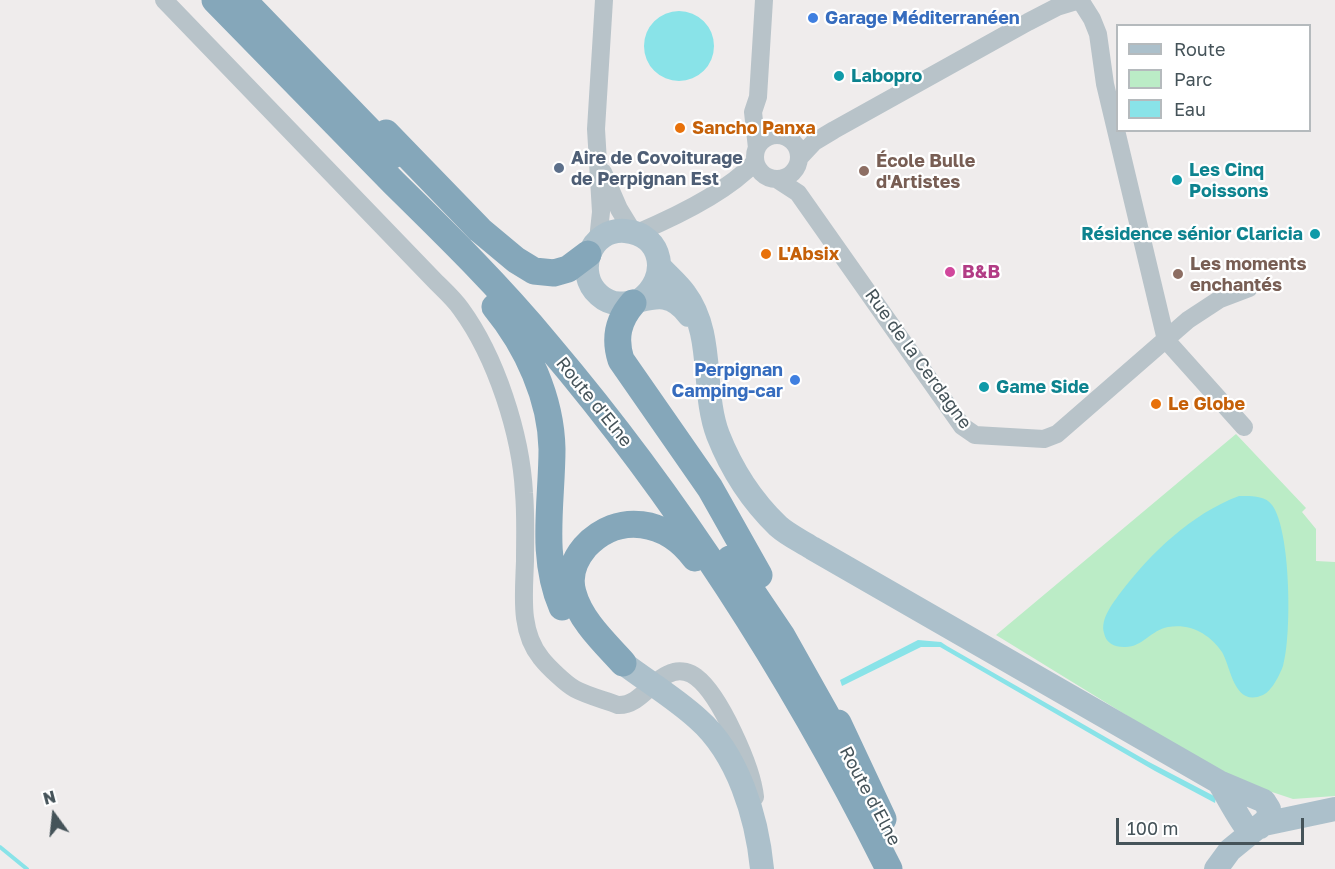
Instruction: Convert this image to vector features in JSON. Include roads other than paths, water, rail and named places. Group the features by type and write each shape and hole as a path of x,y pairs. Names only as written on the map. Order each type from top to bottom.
{"highway":[{"name":"Route d'Elne","path":"215,0 486,275 548,344 637,456 749,621 809,721 889,869"},
{"name":"Route d'Elne","path":"243,0 499,265 651,443 782,636 820,701 909,869"},
{"path":"254,0 480,230 516,260 534,271 554,273 568,269 593,247"},
{"path":"363,151 508,323 529,362 540,386 550,425 552,448 548,556 555,592 565,616 584,638 623,663"},
{"path":"636,301 626,310 618,327 616,339 621,360 710,488 796,640 883,819"},
{"path":"623,663 588,622 573,594 570,577 578,555 595,537 616,525 637,524 674,536 687,547 711,580 750,638 882,869"}],"main road":[{"path":"704,344 696,324 684,308 670,298 655,297 621,304 610,302 600,296 592,288 587,277 586,266 593,247 609,233 621,230 635,232 652,244 658,260 685,294 698,317 704,344 718,434 735,470 755,500 780,527 812,548 1219,782 1253,814 1335,809"},
{"path":"636,301 654,286 658,260"},
{"path":"623,663 699,720 723,748 753,814 761,858"},
{"path":"1223,860 1253,814"}],"street":[{"path":"164,0 436,282 460,308 477,334 498,382 519,450 524,493 522,597 524,616 530,637 541,658 575,688 618,705 636,699 652,685"},
{"path":"593,247 602,212 597,150 597,106 604,0"},
{"path":"764,0 758,97 753,112 764,167"},
{"path":"597,150 606,181 619,209 635,232 666,222 741,177 764,167 790,175 814,142 1028,22 1057,7 1080,0 1098,34 1105,84 1116,130"},
{"path":"758,97 765,120 782,137 795,144 797,164"},
{"path":"1116,132 1166,339 1244,427"},
{"path":"658,260 661,239 670,227 747,185 764,167 765,139 782,137 814,142"},
{"name":"Rue de la Cerdagne","path":"797,164 798,193"},
{"name":"Rue de la Cerdagne","path":"764,167 798,193 962,426 975,435 1044,439 1057,434 1188,320 1220,299 1249,288"}],"water":[{"path":"679,11 692,14 704,21 711,33 714,46 711,59 704,71 692,78 679,81 666,78 654,71 647,59 644,46 647,33 654,21 666,14"},
{"path":"1239,496 1261,498 1272,505 1283,536 1288,584 1288,632 1283,666 1270,690 1263,695 1253,697 1246,696 1240,691 1222,652 1212,640 1199,631 1192,628 1168,627 1136,645 1124,647 1109,642 1103,628 1114,601 1159,549 1188,524"},
{"path":"918,640 941,642 1149,762 1216,797 1215,803 940,647 921,647 842,686 840,680"}],"waterway":[{"path":"0,847 27,869"}],"place":[{"name":"Garage Méditerranéen","path":"813,18"},
{"name":"Labopro","path":"839,76"},
{"name":"Sancho Panxa","path":"680,128"},
{"name":"Aire de Covoiturage de Perpignan Est","path":"559,168"},
{"name":"École Bulle d'Artistes","path":"864,171"},
{"name":"Les Cinq Poissons","path":"1177,180"},
{"name":"Résidence sénior Claricia","path":"1315,234"},
{"name":"L'Absix","path":"766,254"},
{"name":"B&B","path":"950,272"},
{"name":"Les moments enchantés","path":"1178,274"},
{"name":"Perpignan Camping-car","path":"795,380"},
{"name":"Game Side","path":"984,387"},
{"name":"Le Globe","path":"1156,404"}]}
